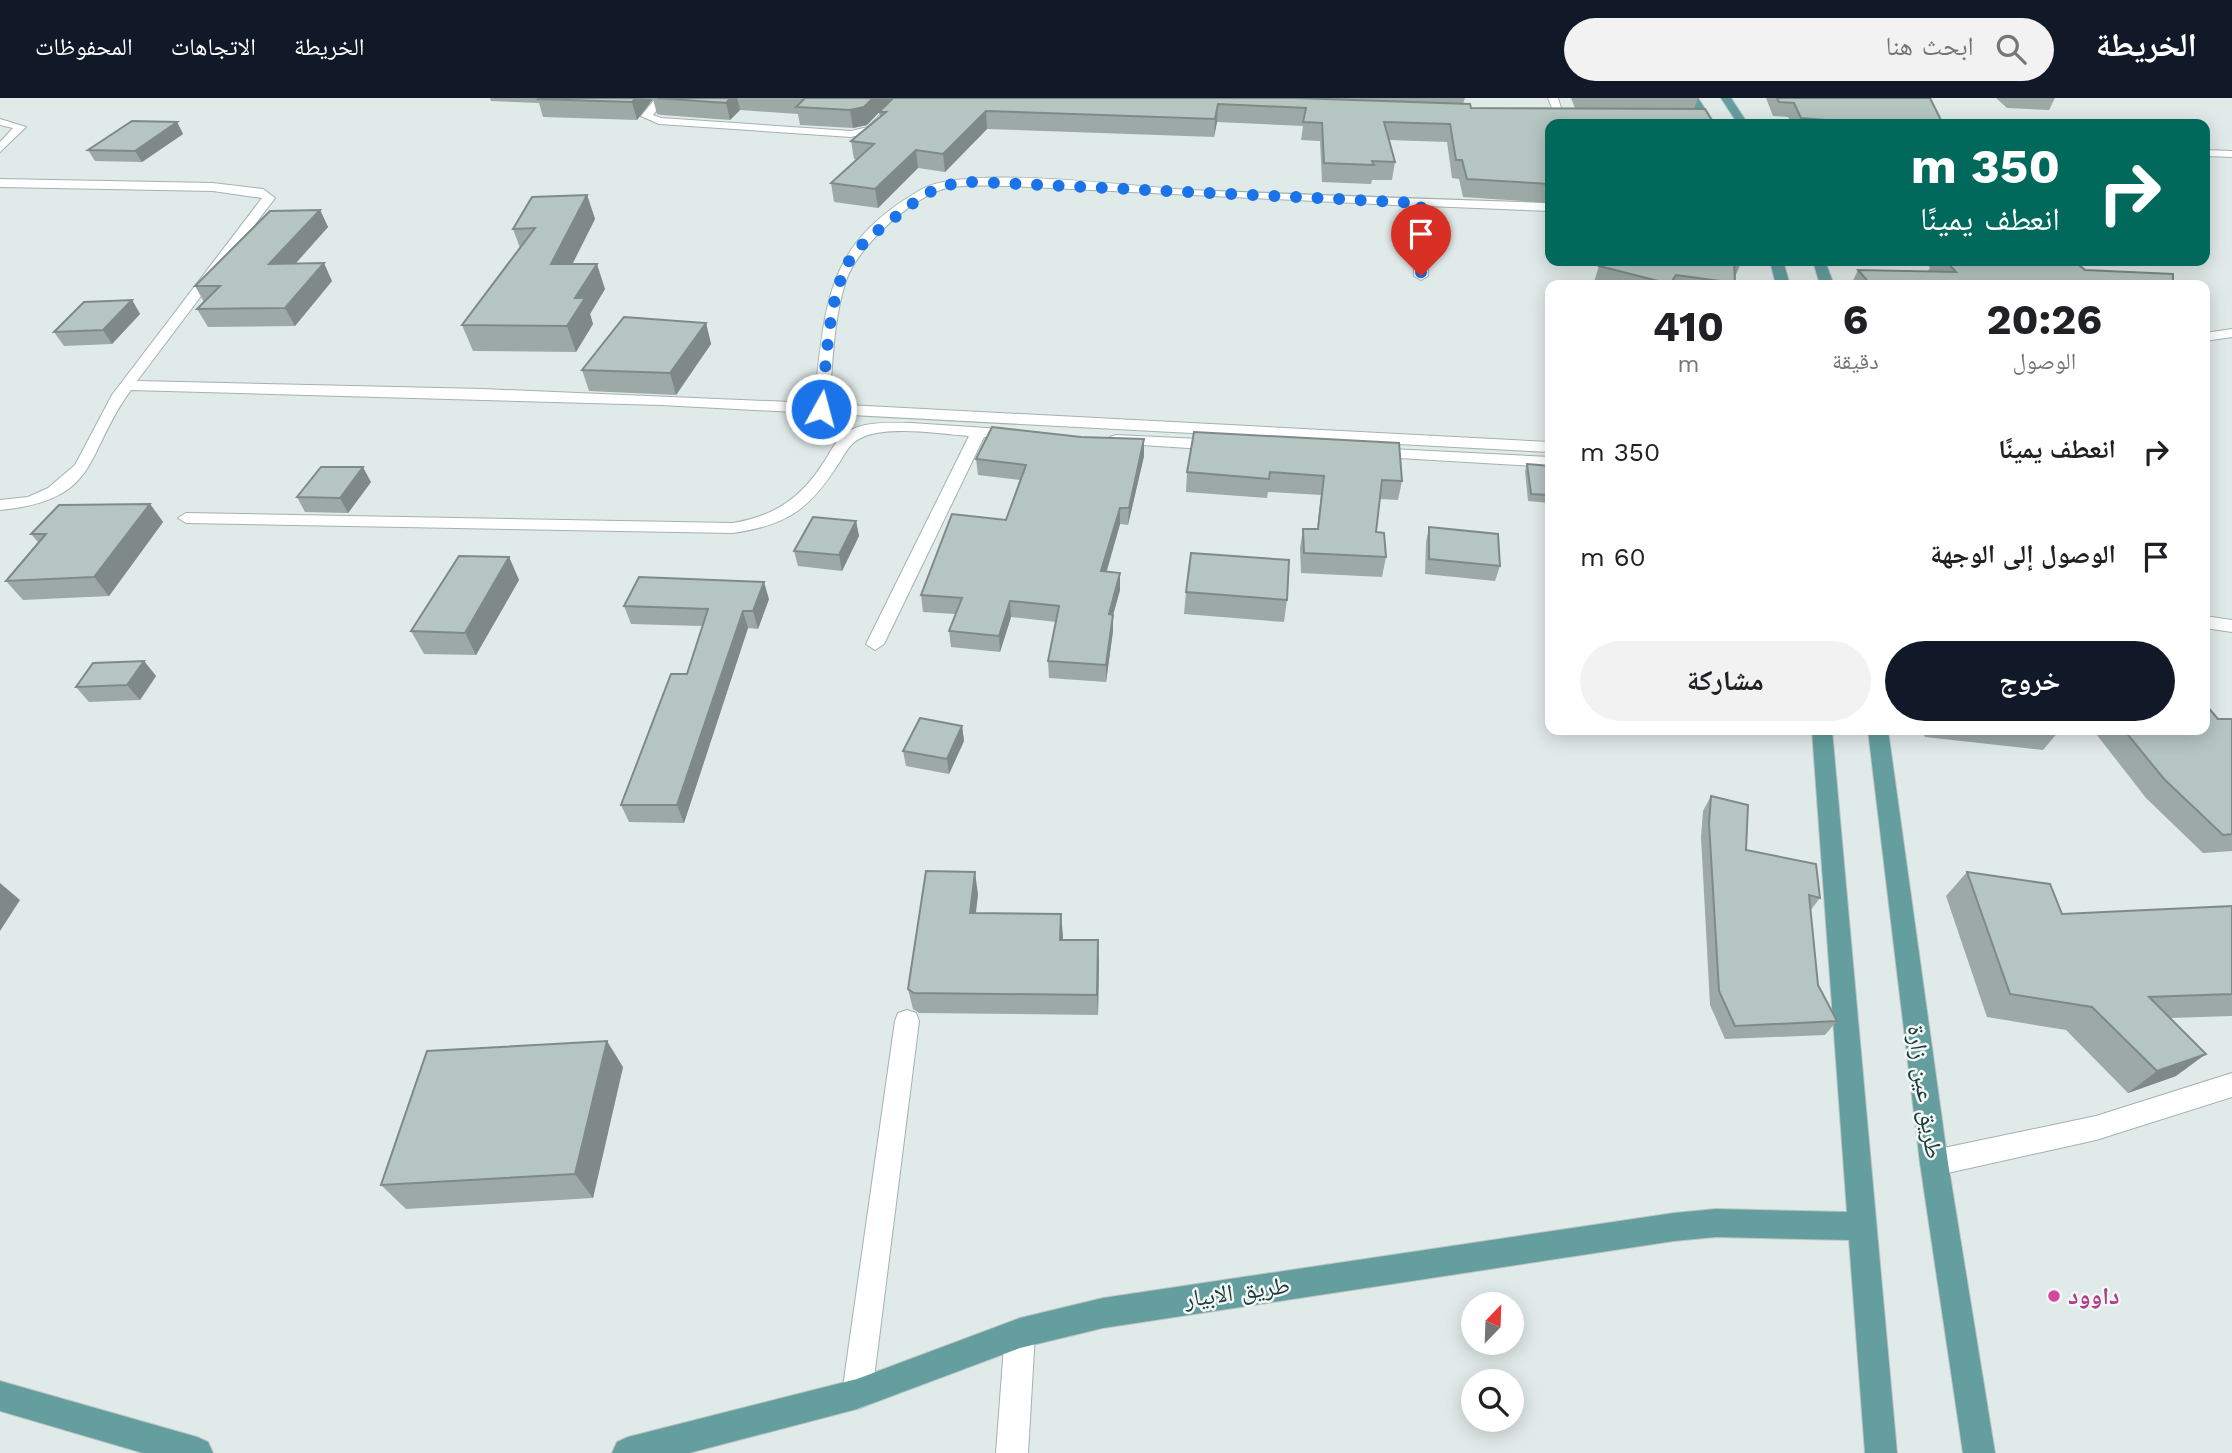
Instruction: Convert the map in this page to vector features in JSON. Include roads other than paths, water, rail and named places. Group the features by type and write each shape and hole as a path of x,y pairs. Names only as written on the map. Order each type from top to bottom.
{"main road":[{"path":"1693,98 1706,119"},
{"path":"1726,98 1740,119"},
{"path":"1822,735 1881,1453"},
{"name":"طريق عين زارة","path":"1879,735 1934,1163 1979,1453"},
{"name":"طريق الابيار","path":"628,1453 857,1394 1020,1333 1156,1303 1440,1264 1608,1235 1716,1223 1864,1226"},
{"path":"0,1396 197,1453"}],"street":[{"path":"662,98 646,116 659,121 851,134 872,128 902,98"},
{"path":"1547,119 1566,119 1553,98"},
{"path":"0,122 22,127 0,149"},
{"path":"2210,153 2232,154"},
{"path":"821,409 834,311 841,278 852,257 894,218 942,184 979,182 1545,207"},
{"path":"0,183 213,187 263,193 269,198 250,219 108,412 82,468 68,482 31,502 0,505"},
{"path":"0,190 47,185"},
{"path":"1421,203 1421,276"},
{"path":"2210,336 2232,334"},
{"path":"127,385 348,389 821,409 1545,447"},
{"path":"186,517 733,528 774,520 804,502 843,443 858,433 889,428 1545,462"},
{"path":"875,645 978,433"},
{"path":"2210,623 2232,626"},
{"path":"857,1394 906,1021"},
{"path":"1934,1163 2096,1128 2232,1085"},
{"path":"1012,1453 1020,1333"}],"place":[{"name":"داوود","path":"2054,1296"}]}
